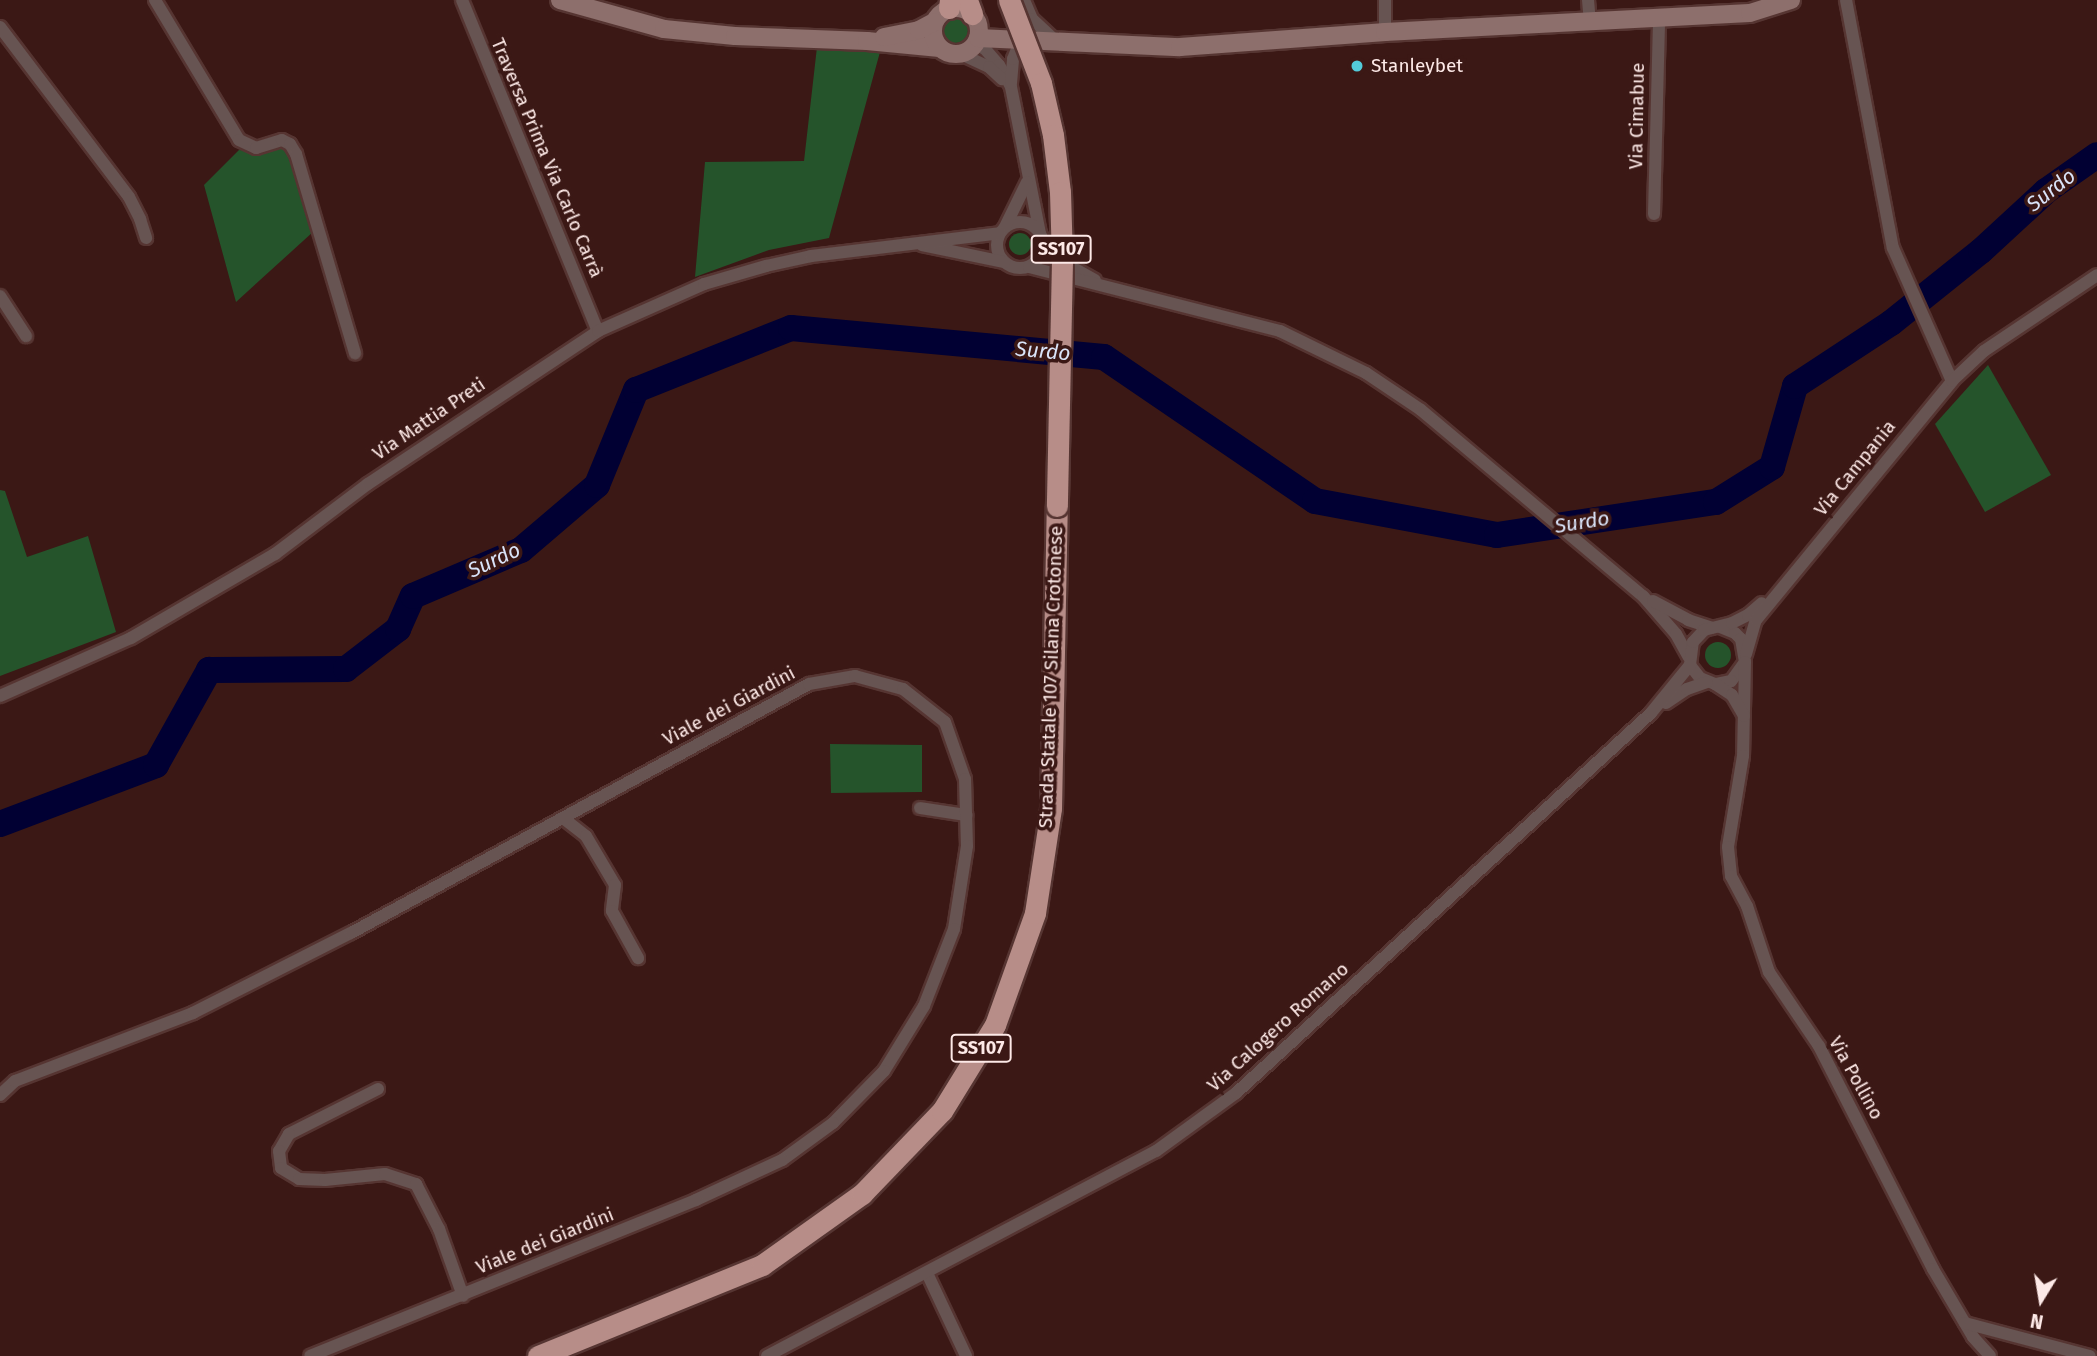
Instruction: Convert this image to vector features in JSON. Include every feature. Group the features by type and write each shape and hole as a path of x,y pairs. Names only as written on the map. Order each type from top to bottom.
{"highway":[{"name":"Strada Statale 107 Silana Crotonese","path":"538,1356 762,1265 862,1194 942,1111 982,1047 995,1025 1035,913 1051,808 1062,261 1060,192 1053,135 1041,83 1009,0"}],"main road":[{"path":"560,0 664,29 735,36 867,41 940,48 1020,42 1180,47 1385,32 1658,20 1791,0"},
{"path":"867,41 919,30 958,11 1052,44"},
{"path":"958,11 971,45"},
{"path":"940,48 933,36 958,11"}],"street":[{"path":"155,0 239,140 256,148 282,141 290,144 296,154 355,353"},
{"name":"Traversa Prima Via Carlo Carrà","path":"462,0 598,331"},
{"path":"1024,0 1032,19 1052,44"},
{"path":"1385,0 1385,32"},
{"path":"1588,0 1590,23"},
{"path":"1846,0 1893,248 1952,381"},
{"name":"Via Cimabue","path":"1654,214 1658,20"},
{"path":"0,27 129,197 141,219 146,238"},
{"path":"1020,42 1013,59 1011,87 1042,252 1029,267"},
{"path":"971,45 989,67 1011,87"},
{"path":"1004,262 997,247 1027,181"},
{"name":"Via Mattia Preti","path":"0,696 131,638 275,554 368,484 598,331 705,284 811,256 1003,230 1012,223 1027,223 1040,233"},
{"name":"Via Mattia Preti","path":"908,243 1004,262 1015,268 1029,267 1107,287"},
{"path":"1042,252 1107,287 1280,331 1321,348 1366,373 1421,410 1643,596 1676,634 1690,661 1711,683 1732,695 1745,719"},
{"name":"Via Campania","path":"1746,658 1756,620 1952,381 1984,351 2097,275"},
{"path":"0,296 26,336"},
{"name":"Via Campania","path":"1716,627 1748,615 1788,580"},
{"path":"1643,596 1688,620 1735,633 1746,658 1731,681 1687,689 1651,712"},
{"path":"1651,712 1690,661 1698,635 1716,627"},
{"name":"Via Pollino","path":"1746,658 1745,719 1739,786 1730,827 1727,863 1731,876 1747,906 1769,972 1819,1046 1933,1269 1965,1323 1990,1356"},
{"name":"Viale dei Giardini","path":"0,1095 15,1081 193,1013 351,933 810,684 855,676 903,689 945,722 965,779 967,846 954,929 924,1006 884,1071 833,1123 782,1160 696,1200 310,1356"},
{"name":"Via Calogero Romano","path":"767,1356 1156,1151 1236,1093 1651,712"},
{"path":"920,808 966,815"},
{"path":"563,818 586,836 615,885 612,911 638,958"},
{"path":"378,1089 289,1134 279,1151 281,1168 299,1179 325,1180 385,1174 416,1184 439,1229 463,1296"},
{"path":"928,1273 965,1356"},
{"path":"1965,1323 2090,1356"}],"green space":[{"path":"955,17 965,20 968,30 965,40 955,43 945,40 942,30 945,20"},
{"path":"817,47 880,52 829,238 769,250 695,277 705,162 804,161"},
{"path":"279,144 288,148 314,231 236,302 204,185 239,150 258,151"},
{"path":"1016,233 1024,233 1031,240 1031,248 1024,255 1016,255 1009,248 1009,240"},
{"path":"1988,365 2051,475 1985,512 1935,424"},
{"path":"0,490 5,491 27,557 88,536 116,632 0,676"},
{"path":"1718,642 1727,646 1731,655 1727,664 1718,668 1709,664 1705,655 1709,646"},
{"path":"830,744 922,745 922,792 831,793"}],"waterway":[{"name":"Surdo","path":"0,824 156,765 209,670 346,669 398,629 413,596 521,550 597,485 636,390 791,328 1104,357 1315,501 1497,535 1716,502 1772,467 1795,386 1891,323 1981,251 2046,191 2097,155"}],"place":[{"name":"Stanleybet","path":"1357,66"}]}
